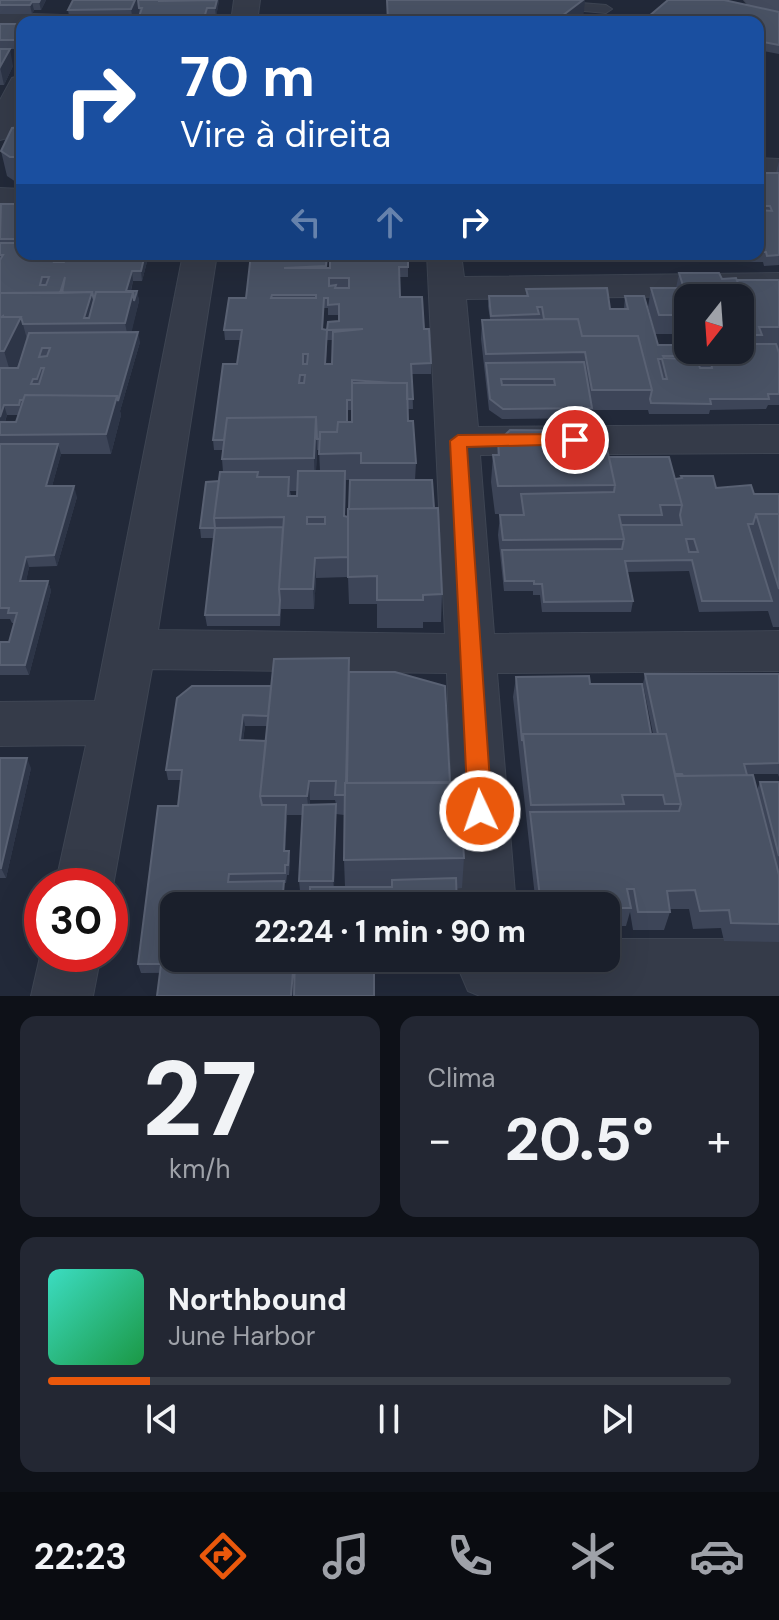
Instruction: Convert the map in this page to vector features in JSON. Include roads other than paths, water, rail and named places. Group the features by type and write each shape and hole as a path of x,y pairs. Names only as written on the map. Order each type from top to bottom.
{"main road":[{"path":"757,0 779,5"}],"street":[{"path":"0,131 12,93"},
{"path":"88,868 117,723 199,260"},
{"path":"485,892 446,271 779,284"},
{"path":"458,441 779,439"},
{"path":"129,649 470,654 779,651"},
{"path":"0,724 117,723"},
{"path":"490,975 779,969"},
{"path":"62,996 67,972"}],"lane":[{"path":"548,5 606,10"}]}
